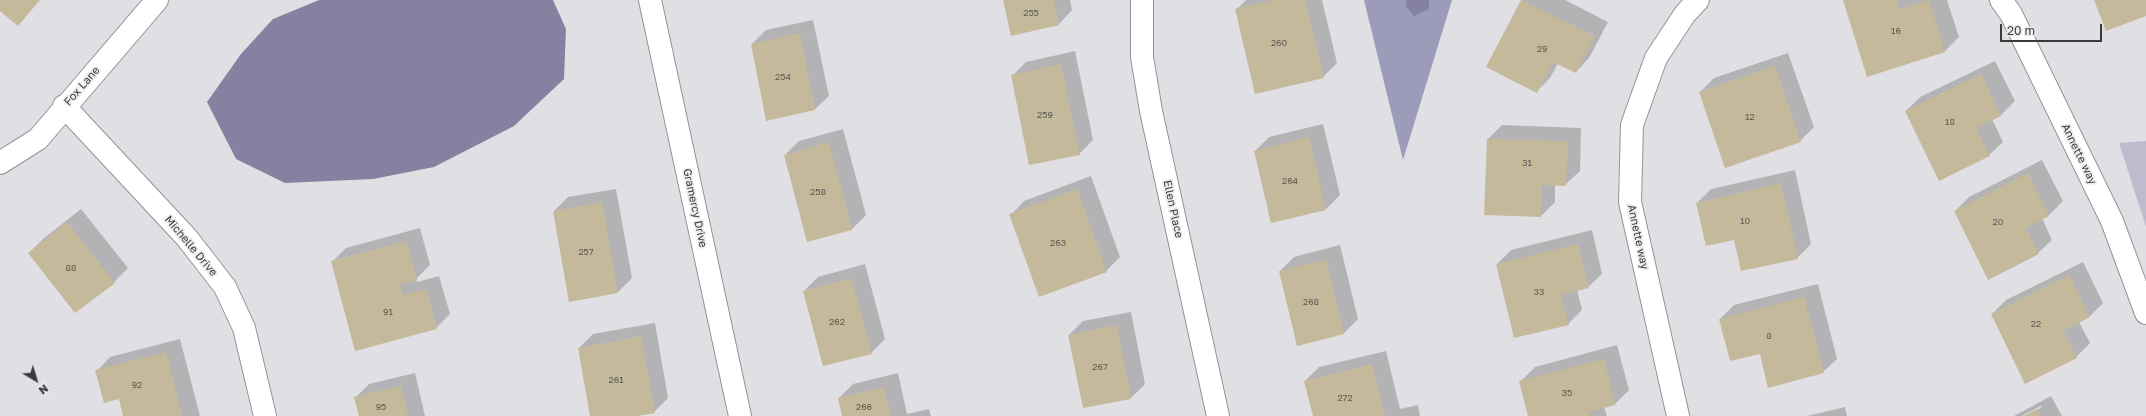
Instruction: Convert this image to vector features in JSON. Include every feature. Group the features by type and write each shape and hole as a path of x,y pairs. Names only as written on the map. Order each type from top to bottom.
{"street":[{"name":"Fox Lane","path":"0,163 38,139 64,106 157,0"},
{"name":"Gramercy Drive","path":"650,0 740,416"},
{"name":"Ellen Place","path":"1142,0 1142,57 1151,111 1218,416"},
{"name":"Annette way","path":"1678,416 1630,202 1632,126 1656,58 1685,14 1698,0"},
{"name":"Annette way","path":"2001,0 2011,14 2112,221 2146,313"},
{"name":"Michelle Drive","path":"64,106 187,238 225,287 244,328 265,416"}],"shaded area":[{"path":"319,0 553,0 566,29 564,79 514,126 434,167 373,179 285,183 236,159 207,102 241,54 273,19"},
{"path":"1364,0 1406,0 1406,7 1429,9 1429,0 1452,0 1403,160"},
{"path":"1406,0 1429,0 1429,9 1414,16 1406,7"},
{"path":"2146,141 2146,227 2119,143"}],"building":[{"path":"0,0 40,0 18,26 0,11"},
{"path":"1003,0 1054,0 1059,25 1011,36"},
{"path":"1273,0 1305,0 1324,78 1255,94 1235,9"},
{"path":"1521,0 1595,36 1576,73 1553,62 1537,93 1486,67"},
{"path":"1843,0 1896,0 1899,9 1929,0 1945,52 1867,77"},
{"path":"2094,0 2146,0 2146,16 2106,31"},
{"path":"800,33 815,110 766,121 751,44"},
{"path":"1061,64 1080,155 1029,165 1011,75"},
{"path":"1775,66 1801,142 1725,168 1699,92"},
{"path":"1981,74 2001,116 1976,128 1990,156 1939,181 1905,111"},
{"path":"1309,137 1326,210 1271,223 1254,151"},
{"path":"1487,139 1568,141 1566,186 1542,185 1541,217 1484,215"},
{"path":"829,142 852,230 807,242 784,155"},
{"path":"2028,173 2049,216 2026,228 2039,254 1988,280 1954,211"},
{"path":"1781,183 1798,259 1741,271 1734,240 1706,246 1696,203"},
{"path":"1077,189 1107,272 1039,297 1009,214"},
{"path":"602,202 618,293 569,302 553,211"},
{"path":"67,222 115,283 75,313 28,253"},
{"path":"406,241 417,280 400,284 403,295 426,289 437,329 355,351 331,261"},
{"path":"1578,244 1589,288 1561,295 1569,325 1514,338 1496,264"},
{"path":"1326,259 1344,334 1297,346 1279,271"},
{"path":"2069,275 2090,317 2063,331 2077,358 2025,384 1991,314"},
{"path":"851,278 872,354 823,366 803,291"},
{"path":"1804,297 1824,373 1768,388 1760,354 1730,361 1719,319"},
{"path":"1117,325 1131,399 1083,408 1068,335"},
{"path":"641,336 655,413 638,416 590,416 578,348"},
{"path":"166,352 182,416 123,416 119,399 104,403 95,370"},
{"path":"1604,359 1615,405 1589,412 1590,416 1528,416 1519,381"},
{"path":"1372,364 1385,416 1313,416 1304,381"},
{"path":"401,386 408,416 359,416 354,397"},
{"path":"884,387 891,416 842,416 838,398"},
{"path":"2037,409 2041,416 2024,416"}]}
